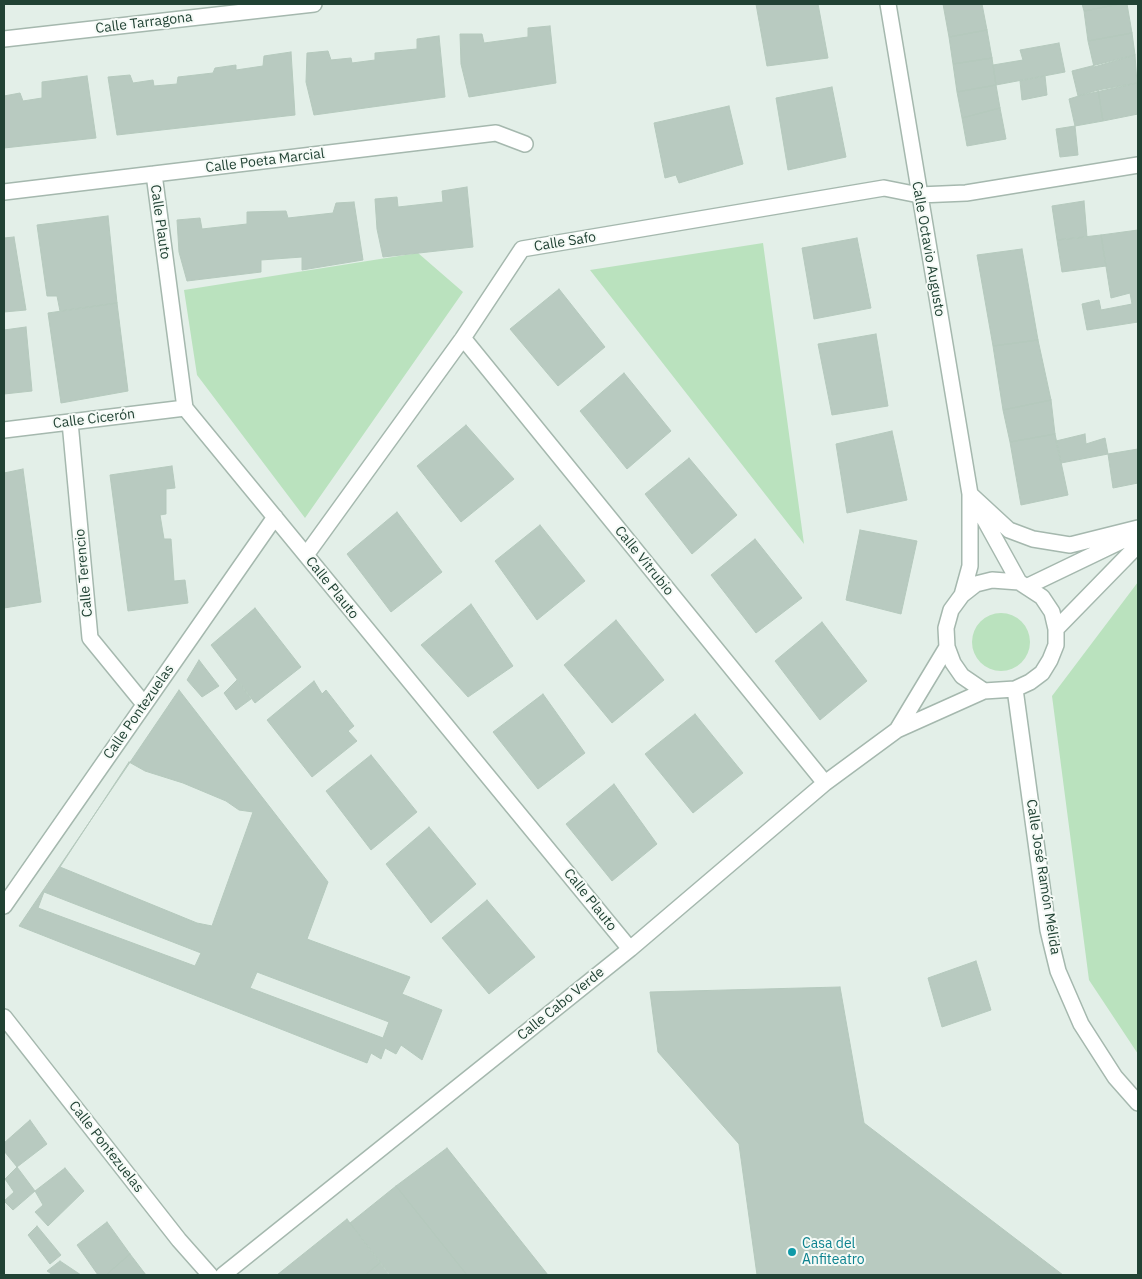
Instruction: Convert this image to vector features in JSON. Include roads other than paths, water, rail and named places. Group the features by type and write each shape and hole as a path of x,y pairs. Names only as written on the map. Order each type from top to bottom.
{"street":[{"name":"Calle Tarragona","path":"4,39 314,4"},
{"name":"Calle Octavio Augusto","path":"888,4 970,494 970,566 962,595"},
{"name":"Calle Poeta Marcial","path":"4,192 496,133 525,144"},
{"name":"Calle Safo","path":"306,555 463,338 522,249 884,188 919,195 966,193 1138,165"},
{"name":"Calle Plauto","path":"154,174 185,408 630,949"},
{"name":"Calle Vitrubio","path":"463,338 825,784"},
{"name":"Calle Cicerón","path":"4,430 185,408"},
{"name":"Calle Terencio","path":"70,422 90,638 144,704"},
{"name":"Calle Octavio Augusto","path":"970,494 1024,584"},
{"path":"970,494 1010,530 1033,540 1070,545 1138,528"},
{"name":"Calle Pontezuelas","path":"4,906 275,517"},
{"path":"1024,584 1138,534"},
{"path":"1056,629 1138,545"},
{"path":"992,580 1024,584 1042,597 1052,612 1056,629 1056,645 1042,673 1030,682 1015,689 984,691 962,676 953,663 947,647 946,628 951,610 962,595 976,584 992,580"},
{"name":"Calle Cabo Verde","path":"897,730 947,647"},
{"name":"Calle José Ramón Mélida","path":"1015,689 1048,930 1058,971 1081,1024 1114,1077 1138,1103"},
{"name":"Calle Cabo Verde","path":"223,1275 630,949 825,784 897,730 984,691"},
{"name":"Calle Pontezuelas","path":"4,1017 179,1240 210,1275"}],"place":[{"name":"Casa del Anfiteatro","path":"792,1252"}]}
